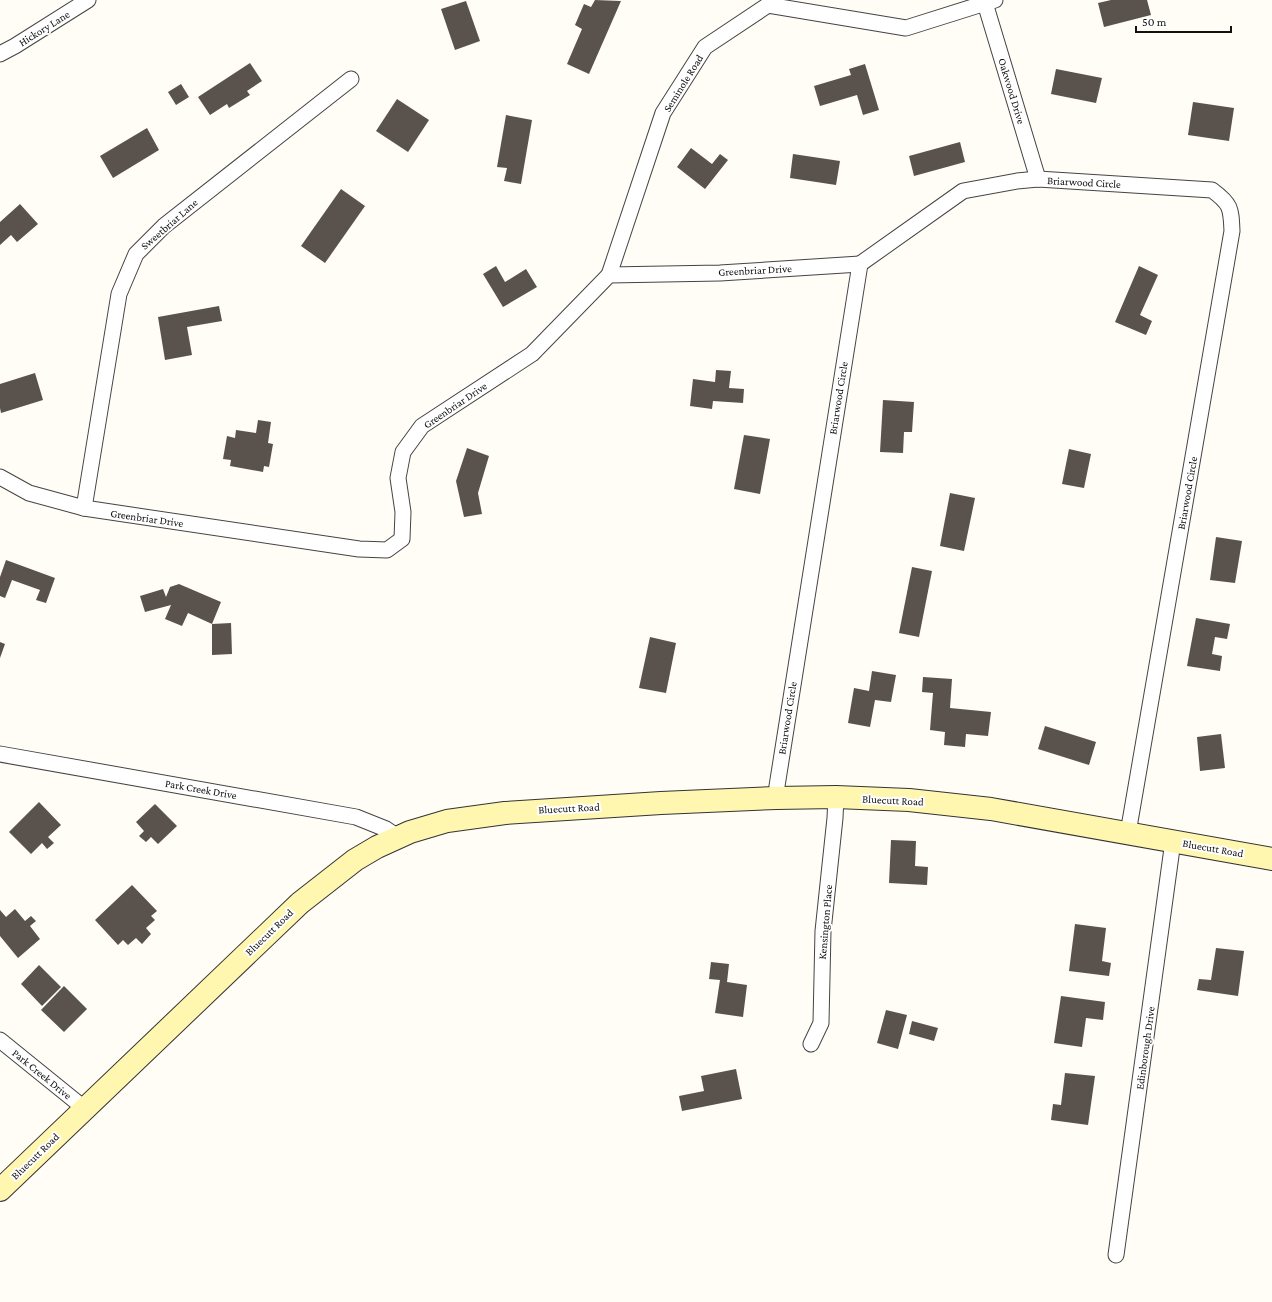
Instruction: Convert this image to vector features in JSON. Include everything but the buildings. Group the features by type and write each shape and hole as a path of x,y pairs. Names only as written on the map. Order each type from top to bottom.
{"street":[{"name":"Hickory Lane","path":"0,54 88,0"},
{"name":"Seminole Road","path":"609,275 663,113 705,48 767,3 906,28 990,1"},
{"name":"Oakwood Drive","path":"990,1 1038,179"},
{"name":"Sweetbriar Lane","path":"84,508 119,294 136,254 164,226 351,79"},
{"name":"Briarwood Circle","path":"776,798 860,264 963,191 1017,181 1038,179 1212,190 1222,197 1231,211 1232,231 1128,833"},
{"name":"Greenbriar Drive","path":"0,477 29,492 84,508 359,549 387,550 402,539 404,512 398,478 403,452 422,426 532,354 609,275 720,273 860,264"},
{"name":"Park Creek Drive","path":"0,754 356,817 386,829 398,837"},
{"name":"Bluecutt Road","path":"0,1190 300,903 356,860 377,846 418,829 447,821 505,813 661,803 836,797 909,800 990,809 1272,859"},
{"name":"Kensington Place","path":"811,1044 821,1024 823,931 836,797"},
{"name":"Edinborough Drive","path":"1116,1255 1173,841"},
{"name":"Park Creek Drive","path":"0,1040 84,1108"}]}
